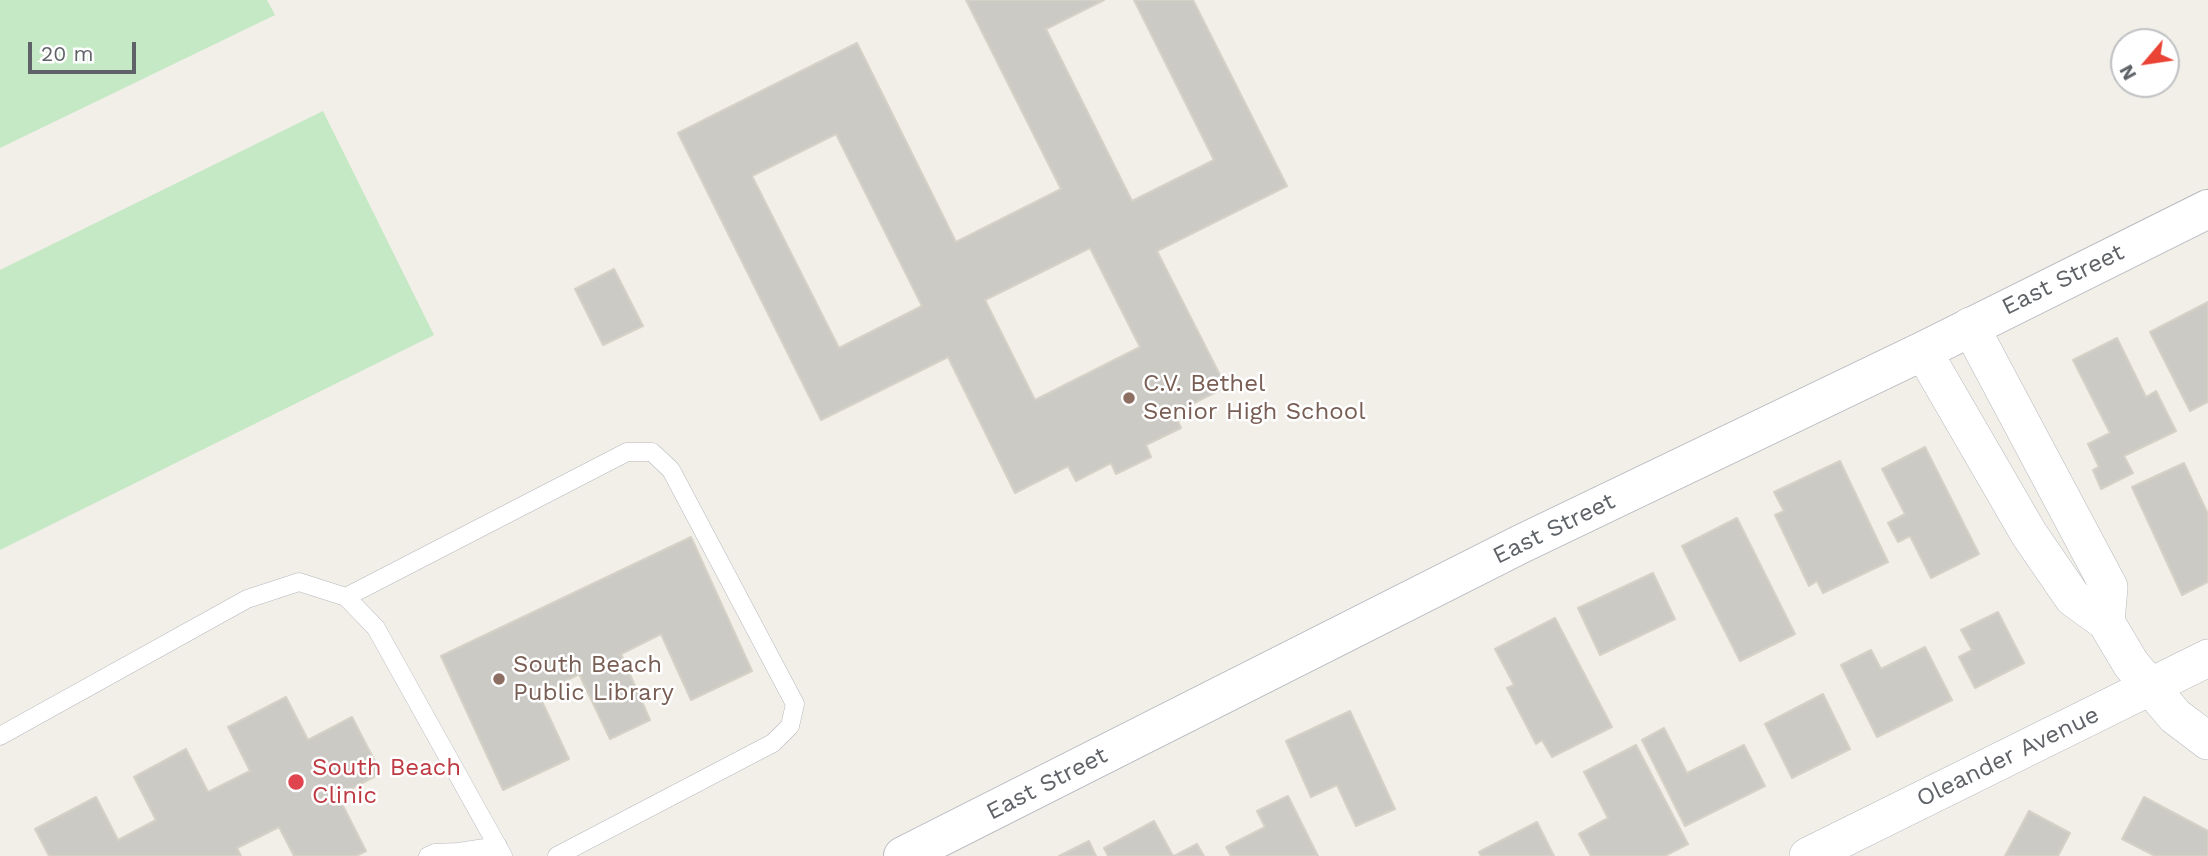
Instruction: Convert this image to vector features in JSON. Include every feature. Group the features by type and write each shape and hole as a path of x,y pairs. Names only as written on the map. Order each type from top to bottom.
{"main road":[{"name":"East Street","path":"903,856 1521,544 1923,351 2208,209"}],"street":[{"path":"1970,326 2109,587 2106,622"},
{"path":"1923,351 2029,534 2073,598 2106,622 2131,664 2175,716 2208,741"},
{"name":"Oleander Avenue","path":"1808,856 1855,843 2208,657"}],"lane":[{"path":"346,597 626,452 652,452 671,470 795,704 790,726 773,743 558,856"},
{"path":"0,736 247,599 299,582 346,597 376,628 500,851 435,853 428,856"}],"green space":[{"path":"0,0 267,0 275,15 0,148"},
{"path":"323,111 434,335 0,550 0,270"}],"building":[{"path":"966,0 1104,0 1046,29 1132,201 1214,160 1134,0 1193,0 1287,186 1157,251 1226,387 1174,413 1181,428 1146,445 1151,457 1116,474 1111,463 1076,481 1068,466 1015,493 948,357 821,420 678,133 857,43 956,242 1061,189","holes":["836,134 922,306 839,348 752,176","1090,248 1140,347 1035,400 985,300"]},
{"path":"614,269 643,326 603,345 575,289"},
{"path":"2208,302 2208,402 2190,411 2150,332"},
{"path":"2117,338 2146,397 2156,391 2176,431 2124,456 2133,473 2101,489 2093,470 2099,467 2088,444 2110,433 2073,360"},
{"path":"1925,447 1979,554 1931,578 1910,536 1898,542 1888,523 1905,514 1882,469"},
{"path":"1840,461 1888,562 1823,593 1817,581 1809,586 1775,515 1784,511 1774,492"},
{"path":"2184,463 2208,514 2208,582 2182,595 2132,487"},
{"path":"1737,518 1795,634 1740,661 1682,546"},
{"path":"691,537 752,671 691,700 661,634 621,654 650,720 610,739 579,674 539,695 569,759 503,790 441,656"},
{"path":"1653,573 1675,619 1600,655 1578,608"},
{"path":"1998,612 2024,663 1975,688 1959,657 1972,650 1961,630"},
{"path":"1555,618 1612,727 1552,757 1542,740 1536,744 1507,688 1514,685 1495,649"},
{"path":"1925,647 1952,700 1877,737 1841,665 1871,650 1881,669"},
{"path":"1823,694 1850,749 1792,778 1765,724"},
{"path":"286,697 308,740 352,717 381,773 338,796 366,851 356,856 294,856 279,827 237,848 241,856 49,856 35,829 96,797 118,840 156,820 134,777 186,749 208,792 250,771 228,727"},
{"path":"1350,711 1395,809 1356,826 1337,785 1311,797 1286,741"},
{"path":"1664,728 1687,773 1744,745 1765,786 1685,826 1642,740"},
{"path":"1636,745 1688,844 1665,856 1591,856 1579,834 1608,818 1584,772"},
{"path":"1288,796 1318,856 1231,856 1226,847 1265,827 1257,811"},
{"path":"2144,797 2208,831 2208,856 2155,856 2122,839"},
{"path":"2029,811 2070,833 2058,856 2005,856"},
{"path":"1154,821 1173,856 1108,856 1104,848"},
{"path":"1537,822 1554,856 1481,856 1479,852"},
{"path":"1089,841 1096,856 1059,856"},
{"path":"1197,844 1204,856 1174,856"}],"place":[{"name":"C.V. Bethel Senior High School","path":"1129,398"},
{"name":"South Beach Public Library","path":"499,679"},
{"name":"South Beach Clinic","path":"296,782"}]}
